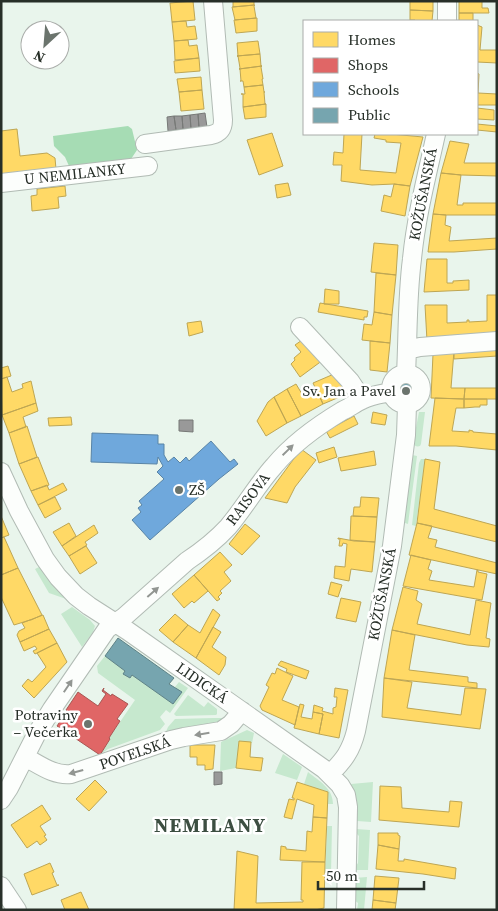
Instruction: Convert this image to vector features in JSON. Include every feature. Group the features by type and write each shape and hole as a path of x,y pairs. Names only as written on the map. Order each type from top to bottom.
{"street":[{"path":"145,144 217,134 222,128 223,120 213,1"},
{"path":"447,1 447,20"},
{"name":"KOŽUŠANSKÁ","path":"406,374 410,278 414,242 436,135"},
{"name":"U NEMILANKY","path":"1,183 148,166"},
{"path":"300,327 350,381 362,399"},
{"path":"407,350 420,347 497,341"},
{"path":"406,374 416,378 421,392 416,400 403,404 395,400 391,388 394,380 406,374"},
{"name":"RAISOVA","path":"115,622 124,617 228,527 275,464 288,450 319,425 362,399 391,392"},
{"name":"KOŽUŠANSKÁ","path":"330,774 348,753 356,731 392,546 406,434 407,404"},
{"name":"LIDICKÁ","path":"1,472 32,537 44,556 58,577 84,603 115,622 242,711 337,781 343,789 348,803 346,910"},
{"path":"1,800 36,734 52,709 103,635 115,622"},
{"name":"POVELSKÁ","path":"24,757 57,774 71,774 184,736 221,730 231,724 242,711"},
{"path":"1,886 17,910"}],"shaded area":[{"path":"128,126 132,129 137,150 131,159 69,166 65,157 54,146 53,136"},
{"path":"419,412 425,412 421,444 420,446 415,446 413,443"},
{"path":"412,455 417,456 408,524 402,522"},
{"path":"421,459 425,459 416,526 412,525"},
{"path":"41,566 53,583 69,600 49,593 35,569"},
{"path":"72,607 95,626 82,647 61,614"},
{"path":"105,656 125,671 124,674 130,678 132,675 173,704 181,693 175,687 179,682 188,688 170,713 166,710 160,717 165,724 160,730 108,749 101,754 110,740 109,738 135,700 98,673 97,666"},
{"path":"188,695 204,707 208,702 217,709 217,714 176,716 174,714"},
{"path":"175,719 224,719 222,723 165,734"},
{"path":"247,730 254,733 252,743 239,742 236,768 220,771 221,742"},
{"path":"283,754 302,767 297,780 275,773"},
{"path":"308,772 328,789 333,804 328,804 328,792 304,784"},
{"path":"373,782 371,822 357,821 356,798 351,784"},
{"path":"327,826 332,826 331,874 325,874"},
{"path":"356,829 370,830 368,870 354,869 358,863 359,836 355,832"},
{"path":"367,877 364,910 357,910 358,903 353,899 354,878"}],"building: Homes":[{"path":"193,1 195,20 172,22 170,3"},
{"path":"233,1 254,1 254,5 233,7"},
{"path":"410,1 433,1 433,11 410,10"},
{"path":"459,1 482,1 482,8 488,8 489,13 459,13"},
{"path":"255,5 256,18 235,20 232,7"},
{"path":"410,10 433,11 432,20 410,20"},
{"path":"459,13 473,13 473,20 459,20"},
{"path":"257,18 257,31 236,33 234,20"},
{"path":"186,21 187,27 195,26 197,39 174,41 172,22"},
{"path":"478,25 482,27 480,50 497,50 497,63 478,62"},
{"path":"188,40 189,46 197,45 199,58 175,60 174,41"},
{"path":"258,41 260,54 238,56 237,43"},
{"path":"260,54 262,66 239,69 237,56"},
{"path":"199,58 200,71 175,73 174,61"},
{"path":"262,66 263,85 244,87 243,81 241,81 239,69"},
{"path":"201,77 202,90 179,92 177,79"},
{"path":"263,85 266,104 243,107 243,94 245,94 244,87"},
{"path":"202,90 204,109 181,111 179,92"},
{"path":"478,93 497,94 497,105 478,105"},
{"path":"266,104 266,117 245,119 243,107"},
{"path":"478,108 494,110 494,120 478,119"},
{"path":"478,124 497,126 497,132 478,130"},
{"path":"17,129 20,156 47,153 55,158 56,169 1,175 1,131"},
{"path":"272,133 283,166 259,175 247,140"},
{"path":"344,135 362,135 360,170 396,173 401,143 386,142 386,140 374,138 375,135 423,137 410,186 394,184 372,185 341,181 342,165 333,165 334,152 343,153"},
{"path":"450,141 469,144 464,163 497,163 497,176 441,173"},
{"path":"441,173 461,175 457,205 463,205 463,203 497,203 497,215 433,214"},
{"path":"288,183 291,195 277,198 275,185"},
{"path":"394,184 410,186 405,216 381,211 384,195 391,197"},
{"path":"65,186 66,196 58,197 59,208 32,211 31,196 37,195 37,189"},
{"path":"433,214 446,215 445,225 451,227 449,241 497,238 497,249 428,252"},
{"path":"374,243 398,245 396,275 371,272"},
{"path":"427,259 447,259 447,283 469,280 469,290 424,292"},
{"path":"376,273 396,275 392,315 374,312"},
{"path":"325,289 339,291 339,304 324,304"},
{"path":"487,295 497,295 497,334 427,341 425,305 447,305 447,323 467,322 467,320 469,322 487,321"},
{"path":"320,303 368,311 367,317 364,317 364,320 318,312"},
{"path":"374,312 392,315 390,343 362,340 364,324 372,325"},
{"path":"201,321 203,332 189,336 187,323"},
{"path":"305,338 323,360 300,377 291,364 295,360 294,358 301,352 295,345"},
{"path":"370,341 390,343 387,372 370,370"},
{"path":"497,347 497,356 454,359 454,351"},
{"path":"454,351 451,388 465,388 464,399 431,398 433,354"},
{"path":"8,366 11,376 1,379 1,368"},
{"path":"334,374 349,393 323,404 313,383"},
{"path":"7,377 12,392 23,388 22,384 31,381 36,403 2,415 1,379"},
{"path":"296,384 302,394 316,388 323,404 301,416 287,389"},
{"path":"465,388 497,388 497,399 464,399"},
{"path":"287,389 301,416 287,423 274,397"},
{"path":"274,397 287,423 266,436 257,421 268,402"},
{"path":"435,398 464,399 464,408 456,408 452,431 469,432 469,430 497,434 497,450 456,446 429,446"},
{"path":"464,399 487,399 487,405 464,408"},
{"path":"36,403 38,411 23,417 26,427 9,433 2,415"},
{"path":"373,412 387,415 385,425 371,423"},
{"path":"354,416 358,424 330,438 326,431"},
{"path":"71,417 72,425 49,426 48,418"},
{"path":"27,426 37,457 19,464 9,433"},
{"path":"334,447 337,457 319,463 316,453"},
{"path":"301,449 316,460 295,487 287,503 265,498"},
{"path":"374,451 376,465 341,471 338,458"},
{"path":"38,457 49,485 31,491 19,464"},
{"path":"425,459 440,462 434,509 497,526 497,542 417,523"},
{"path":"63,483 67,490 38,505 31,491 47,485 49,490"},
{"path":"55,497 61,509 45,518 38,505"},
{"path":"361,497 379,498 377,517 353,516 354,507 360,507"},
{"path":"1,516 9,535 1,538"},
{"path":"351,516 377,517 375,542 350,540"},
{"path":"69,523 76,536 62,546 53,532"},
{"path":"417,523 432,526 428,538 437,540 435,547 497,563 497,574 409,555"},
{"path":"245,524 260,536 242,555 229,544"},
{"path":"94,525 98,533 85,542 87,545 69,556 62,546"},
{"path":"4,537 18,568 1,575 1,538"},
{"path":"338,538 375,542 372,572 351,569 349,581 334,578 335,566 345,567 347,544 343,543 342,546 339,546 340,539"},
{"path":"86,546 97,563 80,574 69,556"},
{"path":"220,552 232,565 224,572 231,581 220,591 222,593 217,601 194,575"},
{"path":"411,555 431,560 428,569 432,571 429,580 474,587 477,570 487,574 482,600 403,586"},
{"path":"18,568 42,615 14,625 1,597 1,575"},
{"path":"194,575 208,591 194,603 192,601 184,608 172,594"},
{"path":"331,582 342,585 338,597 328,594"},
{"path":"403,587 418,591 416,600 422,604 417,624 470,635 476,600 491,603 486,638 490,639 489,647 467,645 392,630"},
{"path":"341,598 361,602 356,622 336,618"},
{"path":"213,609 220,615 196,658 173,642 188,625 200,633"},
{"path":"175,614 188,625 173,642 159,630"},
{"path":"43,615 49,629 20,642 17,635 19,631 25,628 22,623"},
{"path":"213,627 221,632 212,647 226,657 225,665 219,675 196,658"},
{"path":"49,629 57,643 35,654 33,651 37,649 35,646 24,651 20,642"},
{"path":"392,630 415,635 409,670 468,677 468,682 477,683 477,688 384,678"},
{"path":"57,643 67,662 34,698 22,686 28,679 32,682 46,667 37,653"},
{"path":"281,661 309,671 306,679 286,672 287,669 278,665"},
{"path":"277,668 293,676 282,700 299,707 295,725 262,710 260,706 269,687 266,685 272,673 275,674"},
{"path":"384,678 412,682 407,708 461,715 465,688 486,689 480,729 382,717"},
{"path":"335,688 348,690 339,738 319,734 323,714 313,712 314,705 323,708 322,711 333,714 337,697 334,697"},
{"path":"300,704 304,705 301,717 312,719 313,712 323,714 319,734 294,728"},
{"path":"239,741 251,742 250,757 263,758 261,771 236,768"},
{"path":"190,745 215,745 213,769 205,770 205,765 197,765 197,757 190,757"},
{"path":"95,780 107,792 89,811 76,799"},
{"path":"297,782 328,792 327,818 313,817 314,805 297,799 292,819 284,817 289,799 294,800 292,798"},
{"path":"380,786 401,787 402,808 449,812 450,801 462,802 459,827 379,820"},
{"path":"42,805 51,819 40,826 47,840 40,845 37,841 27,848 11,825"},
{"path":"313,817 327,818 325,862 280,860 281,846 286,847 286,849 306,851 307,831 312,832"},
{"path":"378,833 398,833 400,836 399,849 378,845"},
{"path":"378,845 399,849 398,861 404,861 404,859 456,868 455,879 376,869"},
{"path":"237,851 258,856 256,903 303,902 301,900 302,862 325,862 324,908 315,910 234,910"},
{"path":"50,863 54,872 52,873 57,885 59,885 32,895 24,874"},
{"path":"375,876 399,878 396,903 373,900"},
{"path":"81,892 89,910 65,910 61,900"},
{"path":"373,900 396,903 395,910 372,910"}],"building: Shops":[{"name":"Potraviny – Večerka","path":"104,688 103,690 111,696 112,694 128,704 117,719 120,721 100,755 57,726 78,692 98,706 106,694 102,691"}],"building: Schools":[{"name":"ZŠ","path":"92,433 158,435 158,444 164,444 164,455 168,462 174,457 180,463 186,457 189,461 211,441 230,462 234,459 238,464 150,540 132,520 141,512 138,508 142,505 139,501 164,479 157,472 163,466 158,457 157,464 91,462"}],"building: Public":[{"name":"Sv. Jan a Pavel","path":"410,379 414,385 413,398 400,398 401,381"},
{"path":"118,638 174,678 169,684 182,692 173,704 132,675 130,678 123,674 125,671 105,656"}],"building: Industry":[{"path":"205,113 207,127 199,128 198,114"},
{"path":"198,114 199,128 191,129 190,115"},
{"path":"190,115 191,129 183,129 182,116"},
{"path":"174,116 182,116 183,129 176,130"},
{"path":"174,116 176,130 168,131 167,117"},
{"path":"179,420 193,420 193,432 179,431"},
{"path":"214,772 222,772 222,784 214,785"}],"place":[{"name":"Sv. Jan a Pavel","path":"406,391"},
{"name":"ZŠ","path":"179,490"},
{"name":"Potraviny – Večerka","path":"88,724"}],"district":[{"name":"NEMILANY","path":"210,825"}]}
